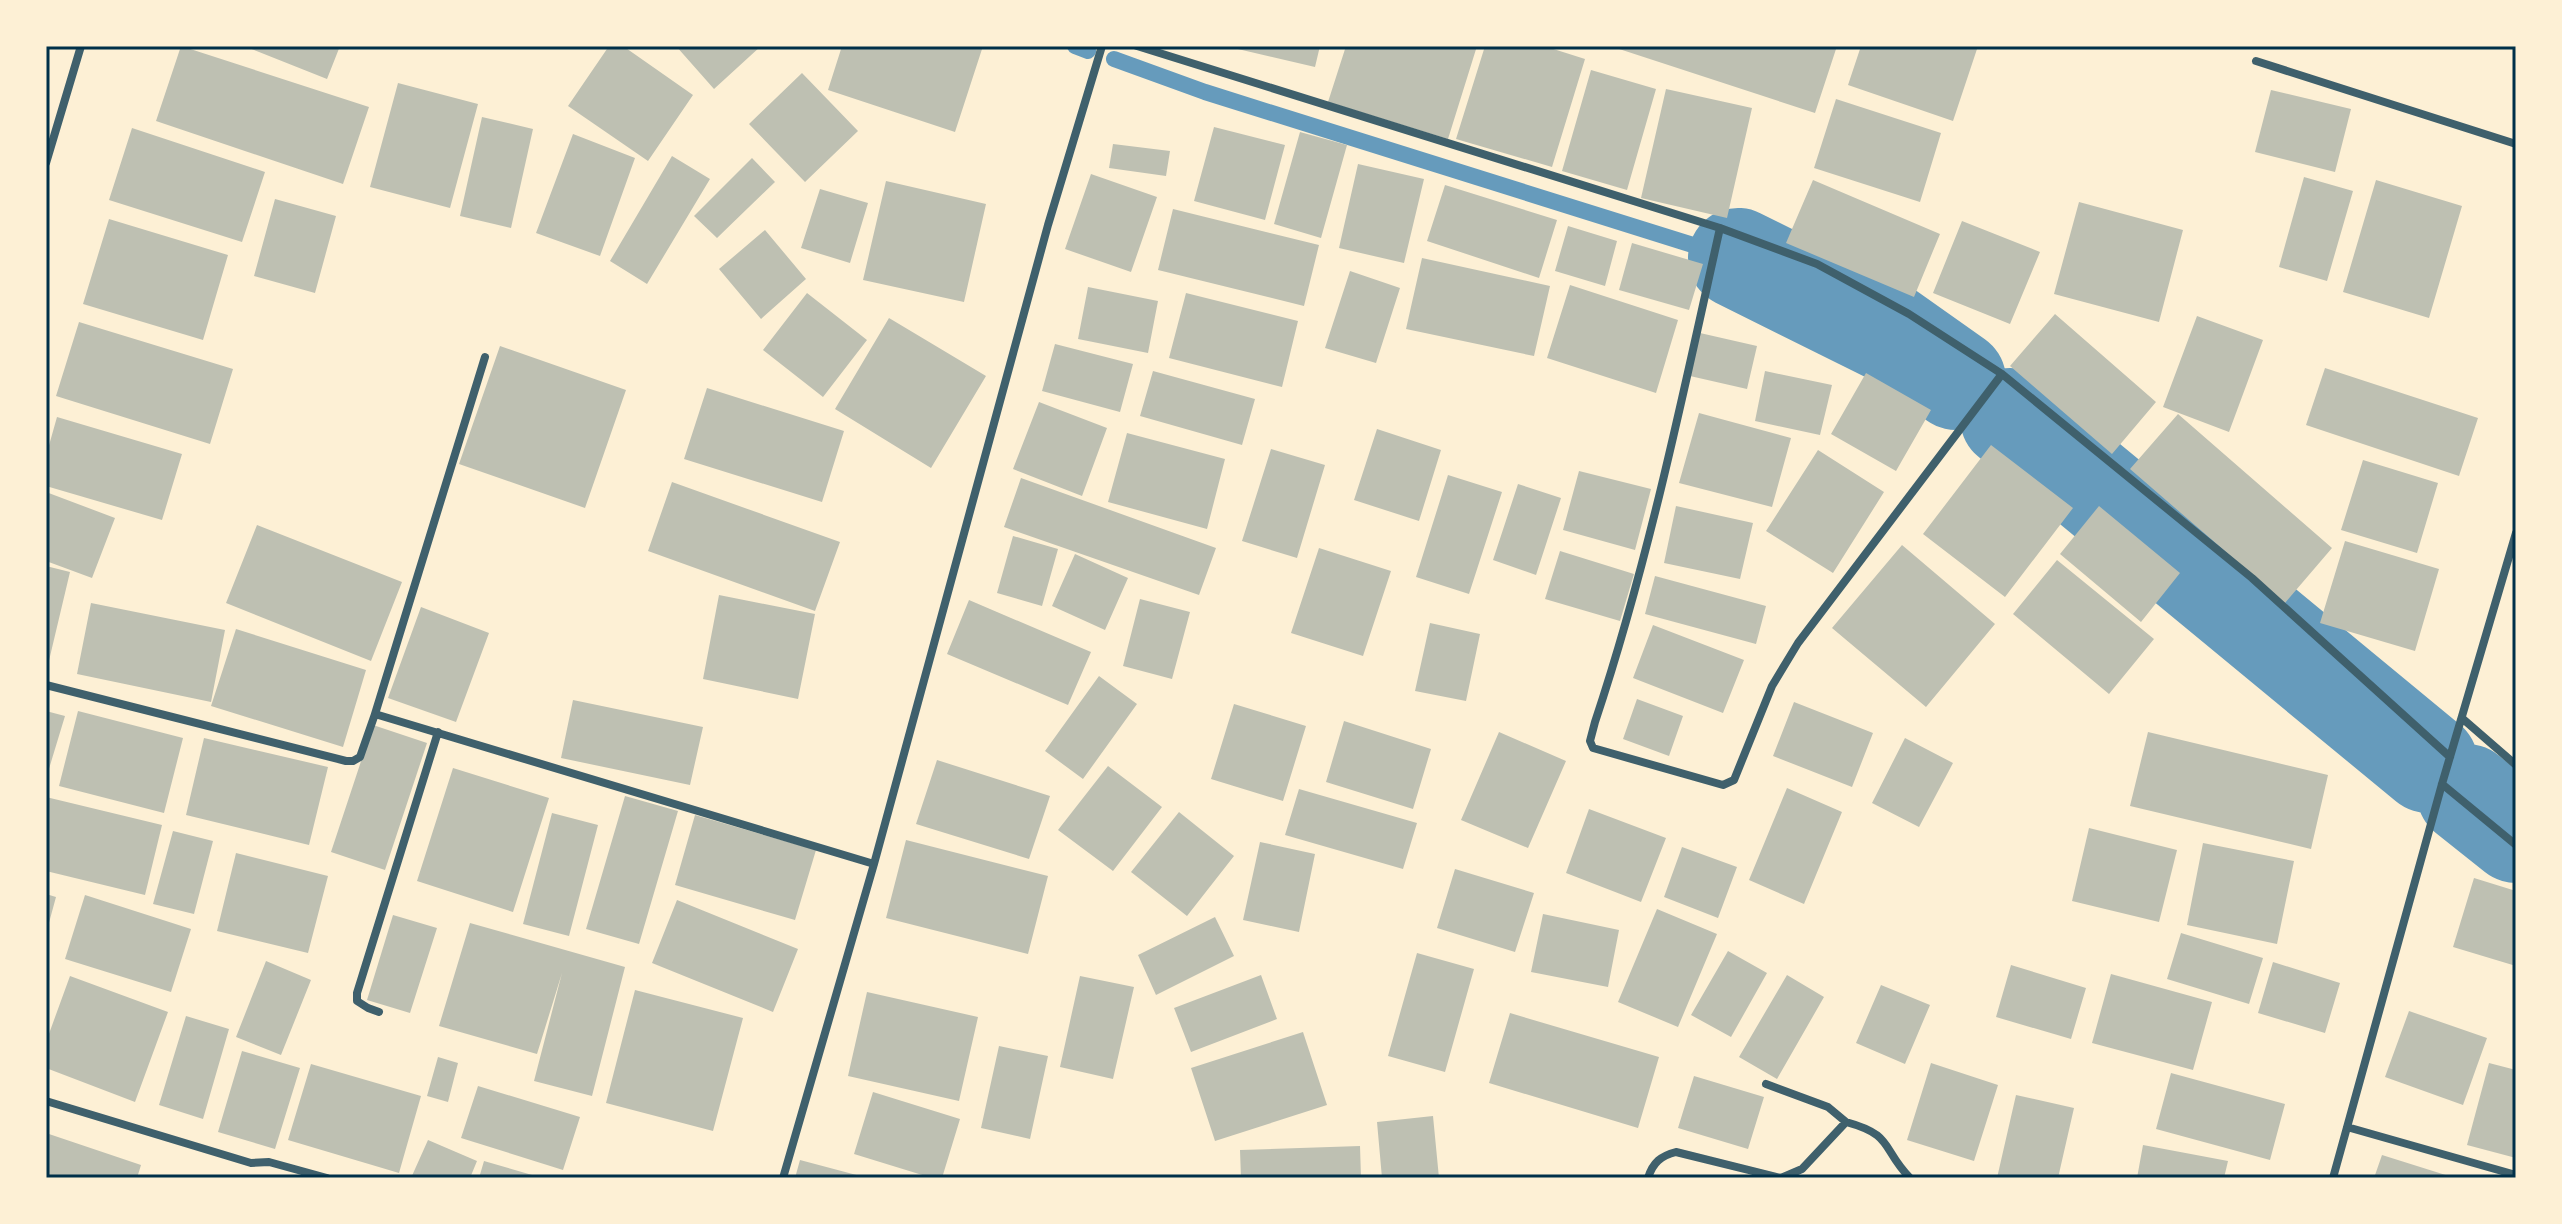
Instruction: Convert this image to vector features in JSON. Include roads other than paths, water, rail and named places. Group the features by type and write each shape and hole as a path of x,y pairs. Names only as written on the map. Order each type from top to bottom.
{"street":[{"path":"46,163 81,46"},
{"path":"783,1178 874,864 1048,225 1102,46"},
{"path":"1137,46 1720,228 1817,264 1909,314 2002,374 2252,578 2450,757"},
{"path":"2256,61 2516,144"},
{"path":"1720,228 1661,492 1592,731 1590,741 1593,748 1723,785 1734,780 1772,686 1798,643 2002,374"},
{"path":"46,685 346,761 360,757 485,357"},
{"path":"2333,1178 2442,784 2516,533"},
{"path":"375,714 874,864"},
{"path":"2463,719 2516,765"},
{"path":"379,1012 357,1001 357,993 438,732"},
{"path":"2442,784 2516,845"},
{"path":"1766,1084 1828,1107 1846,1122 1869,1128 1884,1140 1910,1178"},
{"path":"46,1101 251,1163 269,1162 327,1178"},
{"path":"1648,1178 1656,1162 1676,1152 1781,1178 1802,1169 1846,1122"},
{"path":"2347,1127 2516,1175"}],"waterway":[{"path":"1075,46 1088,51"},
{"path":"1114,59 1205,92 1696,246"},
{"path":"1738,258 1891,334 1956,380"},
{"path":"2010,418 2428,763"},
{"path":"2467,794 2516,833"}]}
